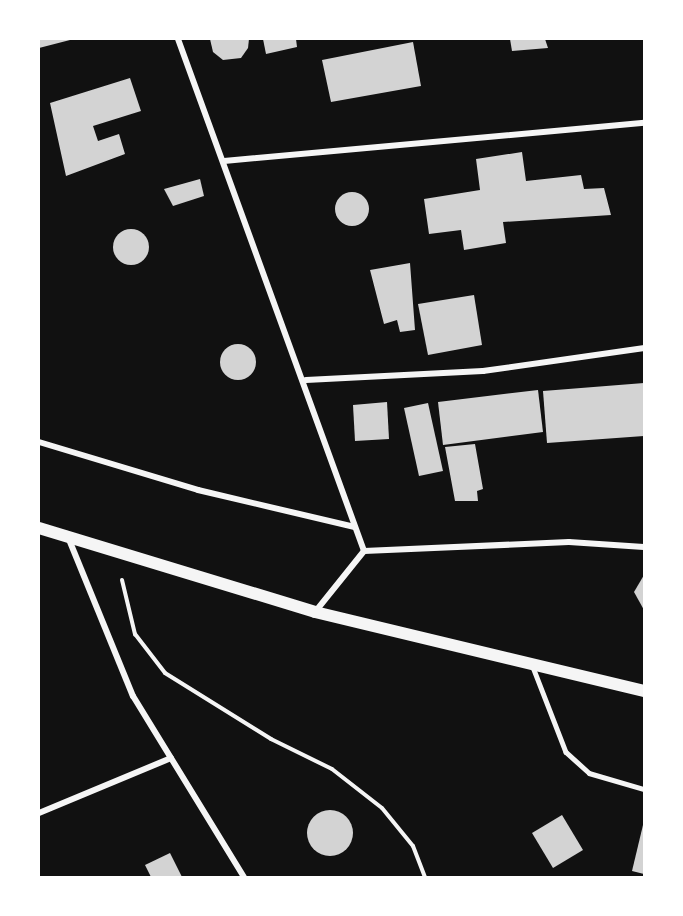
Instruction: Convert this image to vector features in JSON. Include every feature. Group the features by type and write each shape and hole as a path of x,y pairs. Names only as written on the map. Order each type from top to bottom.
{"main road":[{"path":"39,528 315,612 531,662 644,691"}],"street":[{"path":"178,39 306,380 364,551"},
{"path":"224,161 644,123"},
{"path":"306,380 483,371 644,348"},
{"path":"39,442 198,490 356,527"},
{"path":"68,537 133,696 244,877"},
{"path":"315,612 364,551 569,542 644,547"},
{"path":"39,813 171,758"}],"lane":[{"path":"531,662 566,752 590,773 644,789"}],"path":[{"path":"118,552 135,634 165,672 271,739 333,769 382,808 413,846 425,877"}],"building":[{"path":"39,39 70,39 70,40 39,48"},
{"path":"210,39 249,39 248,48 241,58 223,60 213,52"},
{"path":"263,39 296,39 297,47 266,54"},
{"path":"510,39 545,39 548,48 512,51"},
{"path":"413,42 421,86 331,102 322,60"},
{"path":"130,78 141,111 93,126 98,141 119,134 125,154 66,176 50,103"},
{"path":"522,152 526,181 581,175 584,189 604,188 611,215 503,222 506,243 464,250 461,230 429,234 424,199 480,190 476,159"},
{"path":"200,179 204,196 173,206 164,189"},
{"path":"352,192 364,197 369,209 364,221 352,226 340,221 335,209 340,197"},
{"path":"131,229 144,234 149,247 144,260 131,265 118,260 113,247 118,234"},
{"path":"410,263 415,330 400,332 397,320 384,324 370,270"},
{"path":"474,295 482,345 428,355 418,304"},
{"path":"238,344 251,349 256,362 251,375 238,380 225,375 220,362 225,349"},
{"path":"644,383 644,436 547,443 543,391"},
{"path":"538,390 543,432 443,445 438,402"},
{"path":"387,402 389,439 355,441 353,405"},
{"path":"428,403 443,471 419,476 404,408"},
{"path":"475,444 483,489 477,491 478,501 455,501 445,447"},
{"path":"644,575 644,610 634,592"},
{"path":"330,810 346,817 353,833 346,849 330,856 314,849 307,833 314,817"},
{"path":"562,815 583,850 553,868 532,833"},
{"path":"644,825 644,874 632,871"},
{"path":"170,853 182,877 151,877 145,865"}]}
